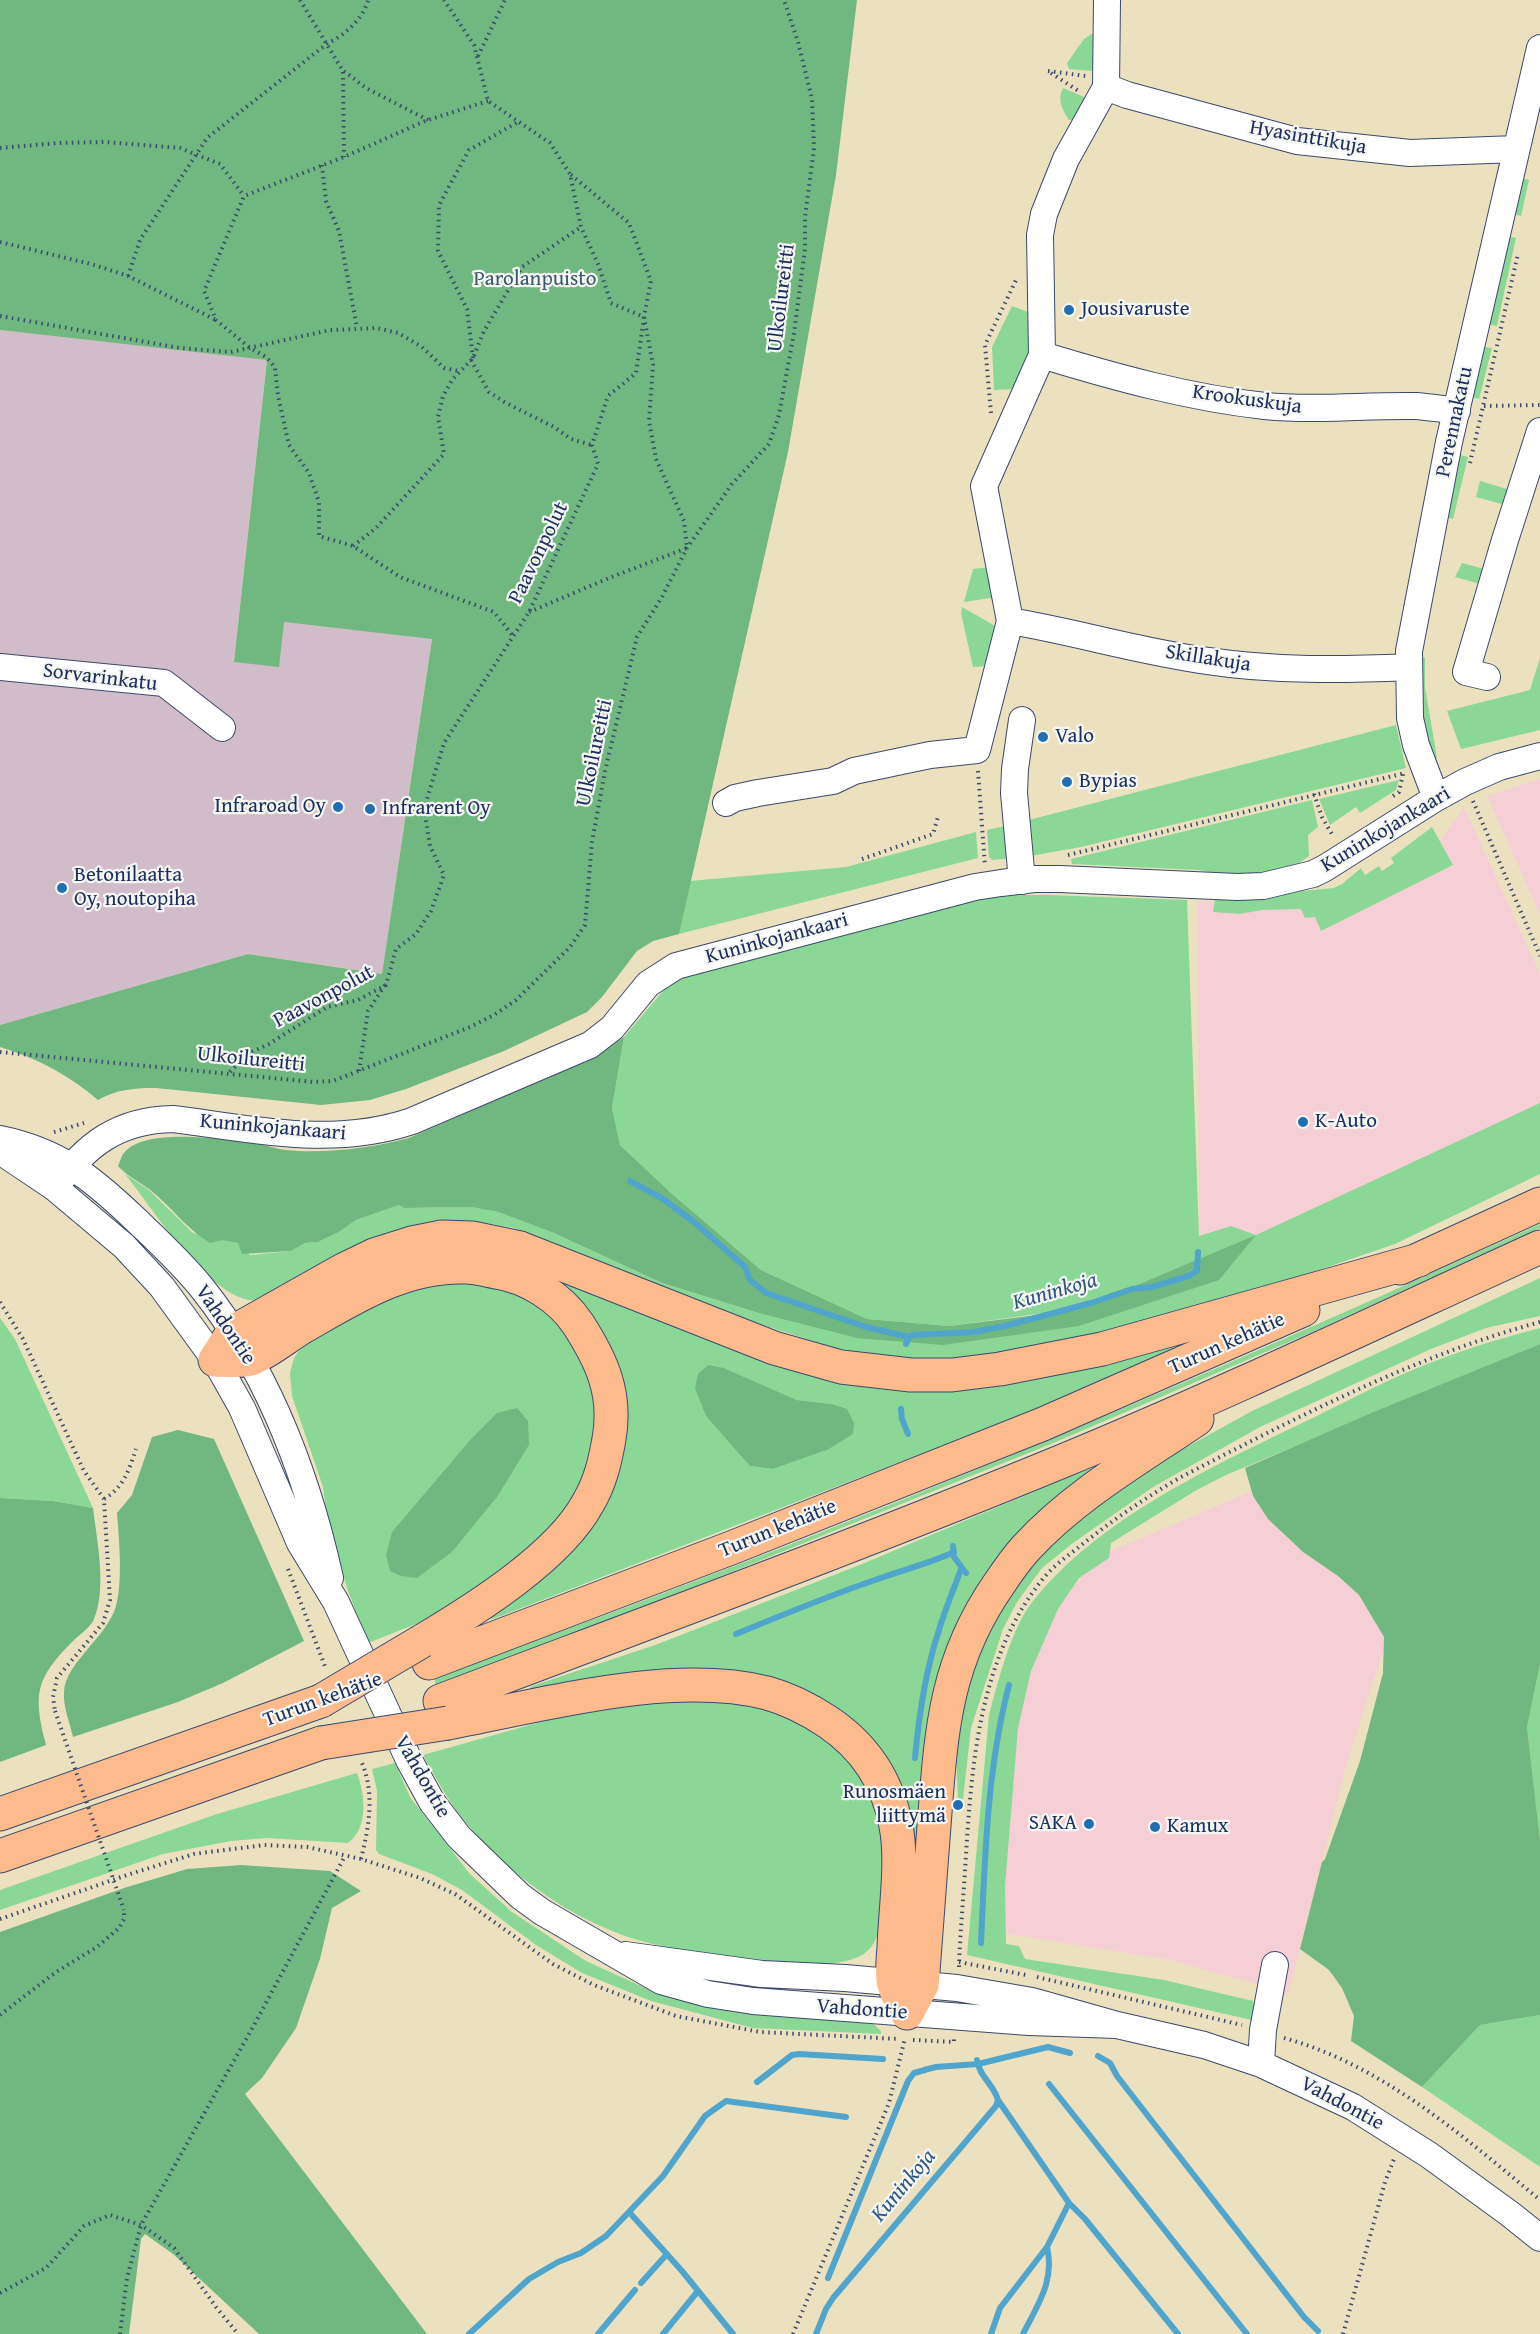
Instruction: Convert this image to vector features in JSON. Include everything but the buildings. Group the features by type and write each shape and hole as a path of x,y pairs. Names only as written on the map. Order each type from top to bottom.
{"highway":[{"name":"Turun kehätie","path":"0,1814 291,1712 324,1687 731,1548 1043,1424 1419,1260 1540,1204"},
{"path":"241,1346 374,1255 432,1239 462,1238 520,1248 774,1348 841,1367 876,1372 952,1375 1012,1367 1102,1349 1419,1260"},
{"name":"Turun kehätie","path":"0,1856 312,1747 444,1712 746,1585 1065,1460 1268,1372 1540,1248"},
{"path":"215,1360 241,1346 382,1283 417,1271 441,1267 466,1267 510,1274 531,1283 554,1298 574,1318 601,1363 608,1382 610,1431 602,1472 587,1506 562,1538 534,1563 468,1613 425,1652"},
{"path":"908,1993 941,1737 953,1674 981,1610 1025,1549 1056,1518 1118,1472 1268,1372"},
{"path":"444,1712 696,1684 768,1693 795,1703 822,1718 842,1731 863,1750 880,1777 893,1811 898,1847 908,1993"}],"street":[{"path":"726,803 735,798 758,793 833,781 854,771 930,755 976,750 1010,621 984,486 1042,355 1040,235 1044,214 1066,159 1103,89 1107,0"},
{"name":"Perennakatu","path":"1436,798 1416,746 1410,718 1409,651 1457,411 1540,48"},
{"name":"Hyasinttikuja","path":"1103,89 1298,141 1410,153 1516,149"},
{"name":"Krookuskuja","path":"1042,355 1149,384 1223,400 1266,406 1322,409 1417,406 1457,411"},
{"path":"1487,677 1466,672 1501,551 1540,431"},
{"name":"Skillakuja","path":"1010,621 1207,661 1316,670 1409,667"},
{"name":"Sorvarinkatu","path":"0,667 164,683 222,728"},
{"path":"1022,720 1014,793 1022,881"},
{"name":"Kuninkojankaari","path":"55,1188 71,1165 87,1149 124,1128 156,1120 173,1119 313,1136 352,1135 387,1130 590,1045 612,1028 648,984 676,966 975,887 1060,879 1217,887 1263,886 1287,881 1325,868 1436,798 1499,767 1540,756"},
{"name":"Vahdontie","path":"0,1139 24,1144 71,1165 113,1198 188,1271 202,1288 241,1346 285,1433 321,1536 336,1602"},
{"name":"Vahdontie","path":"0,1151 55,1188 124,1246 162,1287 215,1360 256,1439 300,1542 336,1602 421,1784 459,1837 520,1896 570,1929 662,1981 708,1995 753,2001 908,1993"},
{"name":"Vahdontie","path":"616,1954 908,1993 1118,2025 1204,2045 1261,2064 1353,2107 1403,2138 1540,2238"},
{"path":"1261,2064 1263,2030 1275,1965"}],"path":[{"path":"300,0 344,71 366,88 429,120"},
{"path":"128,276 140,240 207,138 328,43 341,37 365,9 368,0"},
{"path":"444,0 474,45 488,101 550,143 570,174 581,227 598,264 611,303 644,317 653,365 649,421 656,459 684,521 687,548 529,612"},
{"path":"477,57 505,0"},
{"name":"Ulkoilureitti","path":"0,1052 314,1082 333,1081 470,1027 494,1015 516,1000 570,948 585,925 592,842 604,771 637,637 662,597 687,548 732,484 769,444 779,416 805,249 805,217 814,148 812,99 798,42 784,0"},
{"path":"344,71 344,157"},
{"path":"1103,89 1048,71 1103,89"},
{"path":"216,320 204,291 244,196 344,157 429,120 488,101"},
{"path":"519,122 469,150 439,204 438,250 467,309 472,359 489,392 554,427 571,439 592,445"},
{"path":"1,150 59,143 105,142 180,148 220,164 244,196"},
{"path":"322,165 326,201 339,231 357,328"},
{"name":"Paavonpolut","path":"229,1073 247,1054 269,1044 327,1007 358,1000 386,985 396,949 416,934 431,911 444,875 430,846 424,809 444,742 529,612 598,464 592,445 608,396 636,373 651,281 629,224 570,174"},
{"path":"352,546 376,528 444,454 438,417 443,396 459,371 472,359 483,331 522,267 581,227"},
{"path":"0,242 92,264 128,276 216,320 250,348 266,357 274,367 289,446 309,473 319,502 319,536 352,546 399,577 494,612 513,636"},
{"path":"1469,468 1518,253"},
{"path":"995,459 985,345 1018,277"},
{"path":"0,316 180,348 231,352 330,330 377,328 398,333 422,347 444,368 459,371"},
{"path":"1484,406 1540,405"},
{"path":"976,750 985,869"},
{"path":"1314,794 1322,817 1333,836"},
{"path":"1471,798 1540,956"},
{"path":"862,859 933,834 938,817"},
{"path":"359,1071 369,1011 386,985"},
{"path":"0,1302 23,1339 84,1471 104,1500 110,1600 103,1623 57,1678 53,1697 124,1910 124,1919 119,1928 97,1947 57,1972 0,2016"},
{"path":"959,1962 969,1805 984,1702 1004,1646 1019,1613 1042,1579 1087,1540 1180,1477 1421,1361 1483,1337 1540,1322"},
{"path":"104,1500 115,1492 125,1479 136,1449"},
{"path":"287,1566 324,1687"},
{"path":"0,1919 194,1854 264,1845 307,1847 361,1859 370,1821 369,1784 359,1755"},
{"path":"120,2334 127,2278 141,2225 253,2027 345,1856"},
{"path":"793,2334 889,2103 905,2039 908,1993"},
{"path":"1343,2334 1385,2182 1403,2138"},
{"path":"0,2293 46,2268 84,2226 110,2215 141,2225 174,2248 238,2334"}],"shaded area":[{"path":"0,330 267,359 234,662 284,622 432,638 382,974 248,954 0,1025"},
{"path":"1540,779 1540,914 1487,796"},
{"path":"1464,807 1540,974 1540,1103 1256,1235 1231,1226 1199,1236 1198,901 1335,907 1419,871"},
{"path":"1250,1492 1268,1519 1303,1552 1338,1576 1359,1595 1384,1637 1384,1649 1348,1759 1288,1995 1170,1960 1003,1933 1010,1759 1018,1702 1049,1622 1073,1587 1103,1554"}],"green space":[{"name":"Parolanpuisto","path":"0,0 857,0 836,175 788,452 679,934 653,941 637,951 602,997 587,1012 504,1051 406,1089 370,1100 321,1105 156,1088 126,1090 112,1093 98,1100 52,1068 0,1047 0,1025 248,954 382,974 432,639 284,622 279,667 234,662 267,360 0,330"},
{"path":"1093,33 1098,33 1095,65 1092,71 1069,69 1067,63 1084,39"},
{"path":"1063,88 1084,97 1084,106 1077,120 1069,120 1062,108 1060,97"},
{"path":"1521,178 1529,180 1521,216 1513,214"},
{"path":"1507,236 1516,238 1497,326 1488,324"},
{"path":"1012,306 1031,313 1032,352 1015,389 994,390 992,347"},
{"path":"1484,347 1492,348 1479,399 1472,397"},
{"path":"1460,455 1468,457 1453,519 1445,517"},
{"path":"1480,481 1514,491 1509,506 1476,497"},
{"path":"1462,563 1488,570 1484,585 1455,577"},
{"path":"989,567 996,597 964,602 973,569"},
{"path":"962,607 997,627 988,666 973,667 961,613"},
{"path":"1419,655 1425,658 1425,687 1437,758 1433,760 1423,708"},
{"path":"1540,658 1540,730 1461,749 1447,711 1530,690"},
{"path":"1396,725 1406,768 1081,847 1030,856 1021,822"},
{"path":"1399,780 1396,790 1360,813 1356,807 1330,825 1319,799"},
{"path":"1312,800 1318,827 1308,835 1309,856 1299,863 1262,873 1228,876 1199,870 1072,864 1071,859"},
{"path":"1014,824 1013,858 992,860 989,857 987,830"},
{"path":"1432,827 1453,865 1321,931 1315,917 1305,918 1301,909 1262,910 1240,914 1213,912 1215,899 1334,888 1361,868 1365,875 1379,866 1382,871 1394,863 1391,858"},
{"path":"976,832 978,858 679,934 690,881 846,867"},
{"path":"1013,895 1187,900 1199,1236 1231,1226 1256,1235 1540,1103 1540,1174 1395,1244 1246,1295 1085,1340 947,1361 853,1354 738,1317 655,1286 514,1228 480,1222 435,1226 271,1296 249,1300 232,1293 197,1265 125,1174 149,1190 193,1233 239,1243 250,1255 291,1251 305,1243 318,1242 339,1232 356,1220 399,1205 404,1208 471,1207 498,1212 554,1233 662,1283 762,1314 856,1338 1079,1326 1255,1236 1081,1308 949,1326 867,1319 761,1270 670,1192 620,1145 612,1108 624,1037 668,985 690,974 984,898"},
{"path":"624,1037 612,1108 620,1145 670,1192 761,1270 867,1319 949,1326 1077,1310 1256,1235 1219,1280 1079,1326 943,1345 856,1338 762,1314 662,1283 554,1233 498,1212 471,1207 404,1208 399,1205 356,1220 339,1232 318,1242 305,1243 291,1251 242,1254 238,1243 222,1240 210,1243 201,1237 149,1189 118,1166 123,1154 135,1145 167,1137 208,1138 285,1150 316,1151 379,1145 409,1138 592,1058"},
{"path":"1540,1224 1540,1228 1310,1333 1051,1444 437,1690 434,1678 620,1610 1007,1457 1328,1320"},
{"path":"477,1249 833,1376 1214,1334 1048,1405 493,1619 486,1619 625,1438 535,1275","holes":["724,1368 797,1400 832,1404 827,1450 773,1469 750,1466"]},
{"path":"1540,1278 1540,1316 1486,1328 1431,1349 1260,1427 1153,1487 1073,1543 1042,1568 1017,1602 1003,1629 971,1728 963,1799 958,1800 955,1730 973,1656 1012,1586 1073,1520 1145,1470 1252,1411"},
{"path":"422,1281 504,1283 552,1313 578,1343 600,1413 589,1484 521,1561 431,1618 368,1643 348,1591 328,1527 323,1487 292,1396 290,1373 294,1358 305,1342","holes":["529,1445 498,1496 453,1551"]},
{"path":"0,1318 15,1339 93,1508 53,1501 0,1498"},
{"path":"1540,1328 1540,1344 1226,1475 1195,1491 1111,1543 1109,1558 1079,1578 1058,1609 1031,1671 1018,1728 1005,1886 1006,1944 1019,1946 1025,1959 1164,1980 1253,2001 1256,2021 967,1955 989,1715 1012,1640 1025,1612 1033,1601 1089,1545 1122,1521 1192,1478 1415,1369 1477,1346"},
{"path":"1540,1344 1540,1665 1527,1727 1540,1840 1540,2015 1480,2025 1422,2087 1351,2041 1354,2016 1342,1988 1329,1970 1300,1949 1322,1862 1360,1761 1383,1673 1384,1637 1359,1595 1338,1576 1303,1552 1268,1519 1253,1496 1245,1468"},
{"path":"708,1365 724,1368 797,1400 832,1404 847,1409 854,1423 853,1434 827,1450 773,1469 750,1466 706,1416 695,1388 698,1374"},
{"path":"517,1408 528,1421 529,1445 498,1496 453,1551 417,1578 401,1576 390,1571 386,1555 392,1532 472,1438 497,1413"},
{"path":"178,1430 214,1439 304,1641 223,1683 178,1702 73,1737 64,1698 66,1681 79,1660 105,1628 116,1606 120,1572 117,1513 132,1495 152,1437"},
{"path":"1112,1459 990,1573 920,1865 912,1869 835,1710 528,1690 532,1686 658,1644 862,1564"},
{"path":"0,1498 53,1501 93,1508 99,1549 100,1593 92,1622 50,1667 40,1689 39,1713 46,1745 0,1762"},
{"path":"1540,1665 1540,1840 1527,1727"},
{"path":"688,1697 782,1710 854,1757 885,1824 880,1929 873,1944 862,1955 841,1962 813,1965 745,1961 709,1956 647,1942 601,1926 544,1894 490,1849 453,1806 423,1755 583,1710"},
{"path":"395,1763 410,1797 470,1874 512,1912 586,1961 654,1992 702,2004 869,2020 881,2031 881,2034 753,2028 651,2001 582,1973 536,1945 462,1890 432,1874 379,1854 376,1850 377,1791 372,1769"},
{"path":"357,1773 363,1800 362,1820 355,1837 348,1843 267,1838 231,1841 163,1854 0,1910 0,1890 217,1814"},
{"path":"241,1865 330,1871 361,1891 332,1908 320,1959 296,2028 262,2078 245,2094 427,2334 259,2334 173,2254 145,2234 141,2239 129,2334 0,2334 0,1932 124,1888 187,1869"},
{"path":"1540,2015 1540,2167 1422,2087 1480,2025"}],"waterway":[{"path":"630,1181 663,1199 694,1222 745,1267 750,1280 766,1293 866,1327 909,1337"},
{"name":"Kuninkoja","path":"906,1344 909,1337 913,1335 974,1332 1005,1326 1091,1303 1132,1289 1152,1287 1189,1276 1197,1271 1198,1252"},
{"name":"Kuninkoja","path":"901,1409 908,1434"},
{"name":"Kuninkoja","path":"953,1546 954,1557 966,1573"},
{"path":"736,1634 885,1576 954,1552"},
{"path":"915,1758 926,1677 944,1614 961,1569"},
{"name":"Kuninkoja","path":"981,1943 992,1781 1009,1685"},
{"path":"924,2070 978,2064 1048,2047 1070,2053"},
{"path":"757,2082 792,2055 883,2059"},
{"path":"1098,2056 1110,2063 1117,2076 1304,2317 1318,2331"},
{"name":"Kuninkoja","path":"816,2334 833,2298 996,2106 998,2100 996,2095 978,2066 977,2060"},
{"path":"828,2278 908,2081 914,2073 925,2070"},
{"path":"1049,2084 1247,2334"},
{"path":"998,2100 1069,2203 1085,2219 1178,2334"},
{"path":"469,2334 529,2279 558,2262 581,2253 606,2236 663,2176 705,2116 726,2101 846,2117"},
{"path":"991,2334 1000,2308 1047,2247 1069,2203"},
{"path":"630,2213 682,2271 733,2334"},
{"path":"1023,2334 1047,2282 1049,2271 1047,2247"},
{"path":"641,2283 667,2254"},
{"path":"598,2334 635,2290"},
{"path":"663,2334 698,2291"}],"place":[{"name":"Jousivaruste","path":"1069,310"},
{"name":"Valo","path":"1043,737"},
{"name":"Bypias","path":"1067,782"},
{"name":"Infraroad Oy","path":"338,807"},
{"name":"Infrarent Oy","path":"370,809"},
{"name":"Betonilaatta Oy, noutopiha","path":"62,888"},
{"name":"K-Auto","path":"1303,1122"},
{"name":"Runosmäen liittymä","path":"958,1805"},
{"name":"SAKA","path":"1089,1824"},
{"name":"Kamux","path":"1155,1827"}]}
